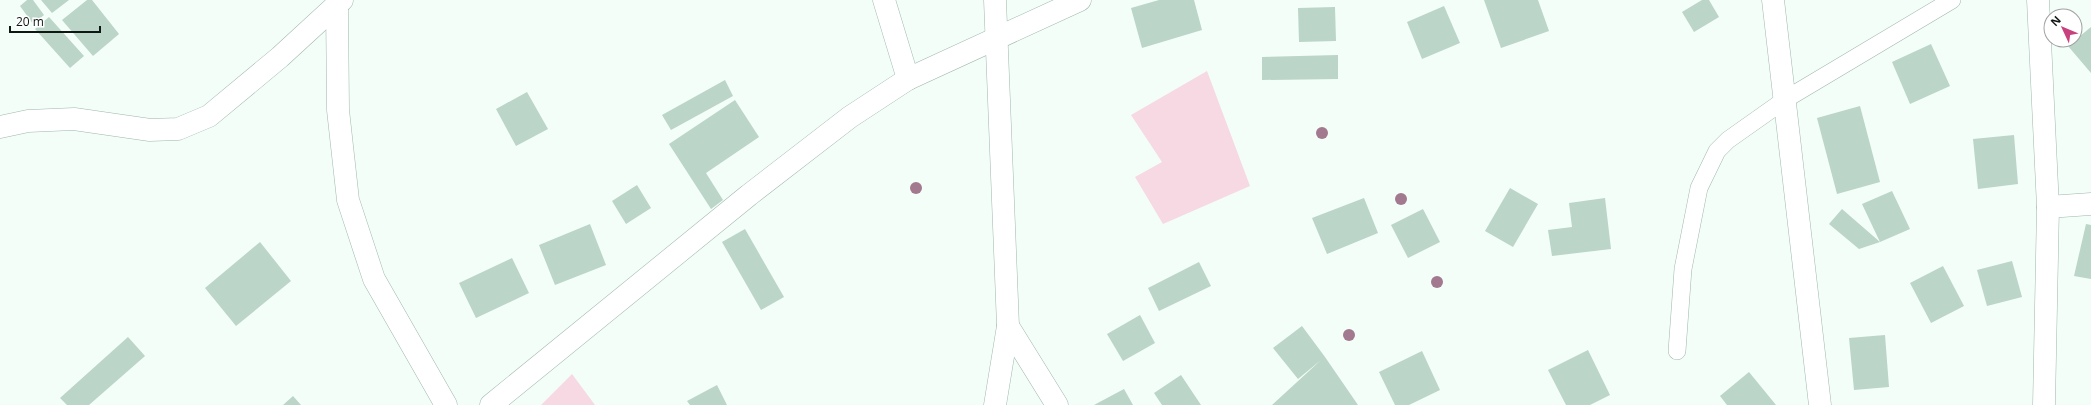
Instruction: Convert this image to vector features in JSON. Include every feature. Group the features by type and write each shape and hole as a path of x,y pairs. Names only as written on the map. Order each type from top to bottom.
{"street":[{"path":"884,0 908,79"},
{"path":"996,0 1008,326 996,405"},
{"path":"1038,19 1051,0"},
{"path":"491,405 749,196 850,117 908,79 997,40 1080,0"},
{"path":"1773,0 1786,100 1820,405"},
{"path":"2038,0 2048,208 2044,405"},
{"path":"0,127 28,121 74,119 150,130 178,130 209,116 280,57 339,2"},
{"path":"339,2 338,110 348,200 374,279 446,405"},
{"path":"2048,208 2091,204"},
{"path":"1008,326 1057,405"}],"lane":[{"path":"1677,351 1683,270 1700,188 1717,151 1728,140 1786,100 1952,0"}],"shaded area":[{"path":"1207,71 1250,186 1163,224 1135,177 1162,162 1131,115"},
{"path":"572,374 595,405 541,405"}],"building":[{"path":"27,0 33,0 44,15 33,24 20,6"},
{"path":"41,0 69,0 52,13"},
{"path":"87,0 92,0 119,34 93,56 62,20"},
{"path":"1159,0 1194,0 1202,30 1142,48 1131,8"},
{"path":"1484,0 1538,0 1549,31 1501,48"},
{"path":"1702,0 1709,0 1719,17 1694,32 1682,12"},
{"path":"1444,6 1460,43 1422,59 1407,22"},
{"path":"1335,7 1336,41 1299,42 1298,8"},
{"path":"49,17 84,56 70,68 35,29"},
{"path":"2091,27 2091,73 2070,48 2083,48 2083,34"},
{"path":"1931,44 1950,86 1910,104 1892,62"},
{"path":"1338,55 1338,79 1262,80 1262,57"},
{"path":"725,80 733,96 671,130 662,115"},
{"path":"527,92 548,129 516,146 496,109"},
{"path":"735,100 759,137 706,173 723,200 711,209 669,144"},
{"path":"1860,106 1880,182 1837,194 1817,118"},
{"path":"2014,135 2018,184 1978,189 1973,139"},
{"path":"637,185 651,208 626,224 612,201"},
{"path":"1510,188 1538,204 1513,247 1485,231"},
{"path":"1892,191 1910,229 1880,242 1862,204"},
{"path":"1364,198 1378,233 1327,254 1312,218"},
{"path":"1605,198 1611,249 1552,256 1548,230 1572,227 1569,203"},
{"path":"1423,209 1440,242 1408,258 1391,225"},
{"path":"1842,209 1880,242 1859,249 1829,224"},
{"path":"590,224 606,265 555,285 539,245"},
{"path":"2086,224 2091,225 2091,279 2074,276"},
{"path":"745,229 784,297 761,310 722,242"},
{"path":"260,242 291,281 236,326 205,288"},
{"path":"512,258 529,293 476,318 459,283"},
{"path":"2012,261 2022,297 1987,306 1977,270"},
{"path":"1199,262 1211,286 1159,311 1148,288"},
{"path":"1943,266 1964,306 1931,323 1910,283"},
{"path":"1140,315 1155,343 1123,361 1107,334"},
{"path":"1302,326 1358,405 1272,405 1321,360 1298,379 1273,348"},
{"path":"1885,335 1889,387 1854,390 1849,338"},
{"path":"128,337 145,356 89,405 67,405 60,398"},
{"path":"1588,350 1610,395 1590,405 1566,405 1548,370"},
{"path":"1422,351 1440,390 1409,405 1395,405 1379,372"},
{"path":"1749,372 1776,405 1727,405 1720,396"},
{"path":"1181,375 1201,405 1162,405 1154,393"},
{"path":"717,385 727,405 690,405 687,401"},
{"path":"1124,389 1133,405 1094,405"},
{"path":"293,396 301,405 283,405"}]}
